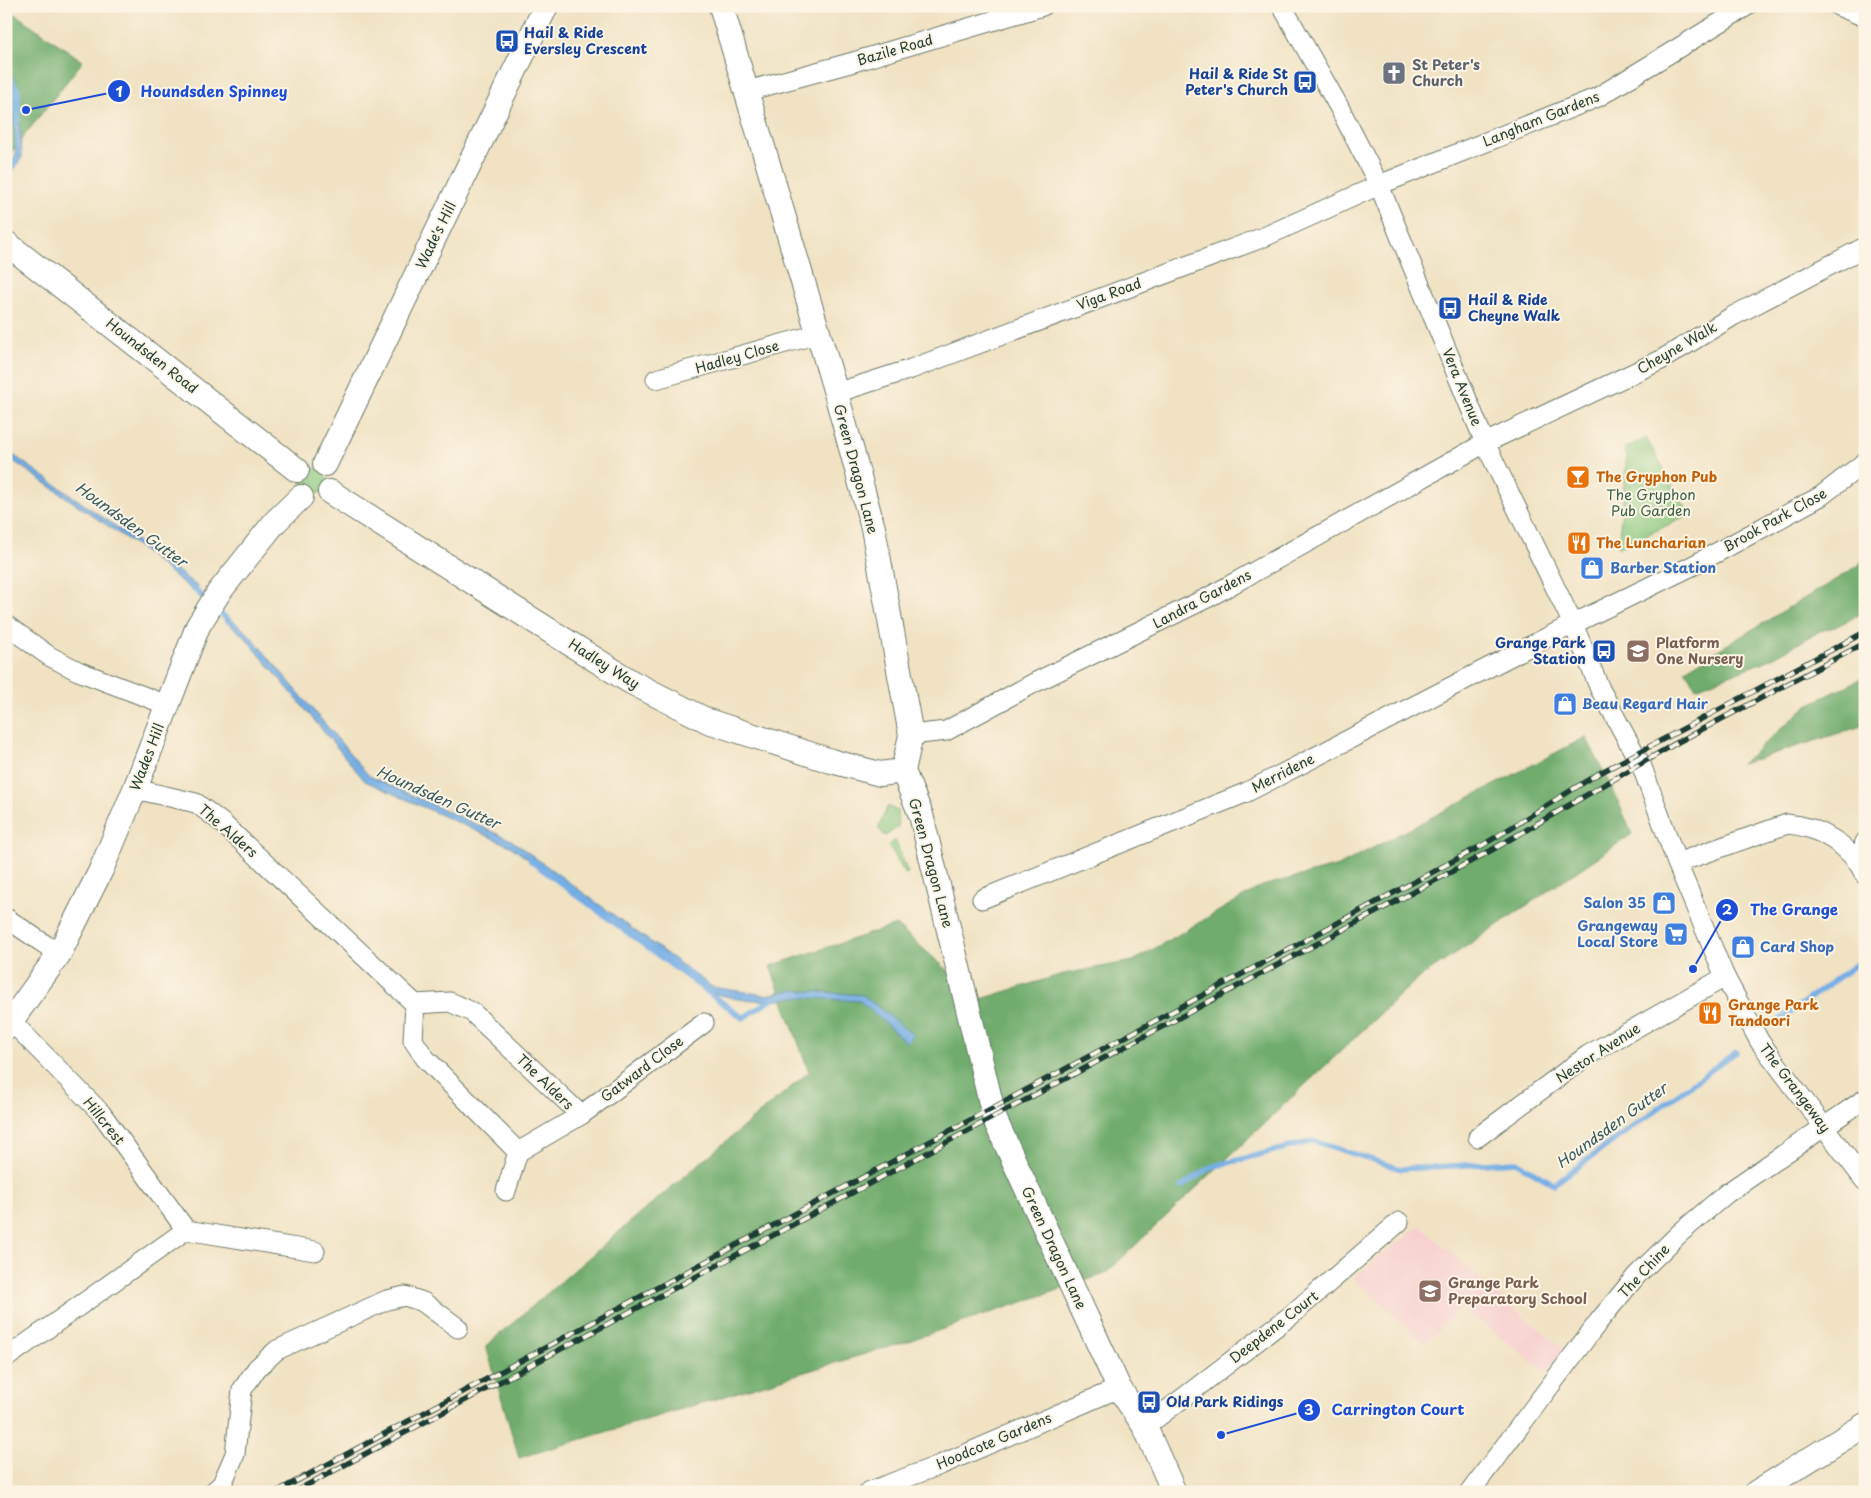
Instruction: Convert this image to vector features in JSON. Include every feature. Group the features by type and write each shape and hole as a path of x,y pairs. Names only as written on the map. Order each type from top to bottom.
{"street":[{"name":"Wade's Hill","path":"325,464 546,6"},
{"name":"Green Dragon Lane","path":"721,6 836,393 873,528 911,735 903,771 921,814 995,1120 1119,1388 1145,1427 1174,1492"},
{"name":"Bazile Road","path":"747,91 850,64 1042,6"},
{"name":"Vera Avenue","path":"1282,6 1339,106 1379,185 1485,442 1572,624 1600,689 1642,768"},
{"name":"Langham Gardens","path":"1379,185 1598,97 1747,6"},
{"path":"1838,6 1865,17"},
{"name":"Viga Road","path":"836,393 911,369 1264,237 1379,185"},
{"name":"Houndsden Road","path":"6,243 297,470"},
{"name":"Cheyne Walk","path":"1485,442 1660,360 1733,316 1865,247"},
{"name":"Hadley Close","path":"656,379 818,334"},
{"name":"Landra Gardens","path":"911,735 946,731 1034,683 1208,597 1485,442"},
{"path":"310,461 325,464 334,478 330,492 324,498 316,500 302,497 295,484 297,470 310,461"},
{"name":"Brook Park Close","path":"1572,624 1692,566 1821,496 1865,462"},
{"name":"Hadley Way","path":"330,492 631,682 708,721 831,761 880,774 903,771"},
{"name":"Wades Hill","path":"9,1025 59,954 101,870 135,789 198,626 219,592 275,522 302,497"},
{"name":"Merridene","path":"982,899 1245,793 1572,624"},
{"path":"6,625 49,656 78,671 167,705"},
{"name":"The Grangeway","path":"1642,768 1677,863 1725,977 1760,1042 1865,1181"},
{"name":"The Alders","path":"135,789 196,802 221,822 415,1004 450,1002 472,1012 580,1115 518,1152"},
{"path":"1677,863 1787,824 1814,829 1833,840 1862,869"},
{"path":"1862,869 1865,842"},
{"path":"6,918 59,954"},
{"name":"Nestor Avenue","path":"1478,1137 1588,1056 1725,977"},
{"path":"415,1004 413,1040 426,1058 518,1152 506,1191"},
{"name":"Gatward Close","path":"580,1115 704,1023"},
{"name":"Hillcrest","path":"9,1025 100,1113 186,1230"},
{"name":"The Chine","path":"1470,1492 1593,1329 1637,1275 1680,1233 1727,1193 1865,1098"},
{"name":"Deepdene Court","path":"1145,1427 1290,1316 1399,1222"},
{"path":"6,1358 186,1230 315,1250"},
{"path":"213,1492 222,1484 235,1454 242,1390 257,1368 277,1350 387,1300 406,1296 423,1302 458,1328"},
{"name":"Hoodcote Gardens","path":"868,1492 940,1465 1119,1388"},
{"path":"1756,1492 1865,1425"}],"shaded area":[{"name":"Grange Park Preparatory School","path":"1420,1225 1508,1304 1564,1349 1546,1372 1461,1307 1425,1344 1353,1278"}],"green space":[{"path":"6,8 83,61 6,159"},
{"name":"The Gryphon Pub Garden","path":"1646,438 1690,515 1618,548 1627,455 1624,449"},
{"path":"314,468 323,472 327,481 323,490 314,494 305,490 301,481 305,472"},
{"path":"1865,557 1865,612 1835,627 1820,631 1771,659 1696,688 1685,670 1858,566"},
{"path":"1865,677 1865,725 1741,764 1808,705"},
{"path":"1586,737 1614,792 1632,834 1415,981 1105,1274 908,1341 519,1458 486,1346 809,1072 770,966 896,925 981,999 1063,974 1133,961 1262,886 1338,866"},
{"path":"888,806 897,811 898,827 885,836 878,828"},
{"path":"895,840 908,873 905,874 889,845"}],"water":[{"path":"6,74 17,93 22,157 6,182 6,168 16,155 12,94 6,84"},
{"path":"6,450 161,558 198,587 194,592 140,548 6,456"},
{"path":"228,617 248,633 369,776 511,840 712,987 765,995 793,990 863,995 913,1035 907,1043 860,1001 794,997 773,1001 737,999 713,993 510,846 365,781 244,636 224,620"}],"waterway":[{"name":"Houndsden Gutter","path":"6,70 18,91 18,120"},
{"name":"Houndsden Gutter","path":"190,585 207,601"},
{"name":"Houndsden Gutter","path":"216,609 231,623"},
{"name":"Houndsden Gutter","path":"531,861 743,1018 776,997"},
{"name":"Houndsden Gutter","path":"1774,1024 1865,958"},
{"name":"Houndsden Gutter","path":"1181,1187 1211,1167 1313,1141 1401,1169 1516,1162 1554,1184 1736,1052"}],"railway":[{"path":"276,1492 1483,845 1596,775 1865,632"},
{"path":"294,1492 1490,851 1678,742 1865,643"}],"place":[{"name":"Hail & Ride Eversley Crescent","path":"507,41"},
{"name":"St Peter's Church","path":"1394,73"},
{"name":"Hail & Ride St Peter's Church","path":"1305,82"},
{"name":"Houndsden Spinney","path":"26,110"},
{"name":"Hail & Ride Cheyne Walk","path":"1450,308"},
{"name":"The Gryphon Pub","path":"1578,477"},
{"name":"The Luncharian","path":"1579,543"},
{"name":"Barber Station","path":"1592,568"},
{"name":"Grange Park Station","path":"1604,651"},
{"name":"Platform One Nursery","path":"1638,651"},
{"name":"Beau Regard Hair","path":"1565,704"},
{"name":"Salon 35","path":"1664,903"},
{"name":"Grangeway Local Store","path":"1676,934"},
{"name":"Card Shop","path":"1743,947"},
{"name":"The Grange","path":"1693,969"},
{"name":"Grange Park Tandoori","path":"1710,1013"},
{"name":"Grange Park Preparatory School","path":"1430,1291"},
{"name":"Old Park Ridings","path":"1149,1402"},
{"name":"Carrington Court","path":"1221,1435"}]}
